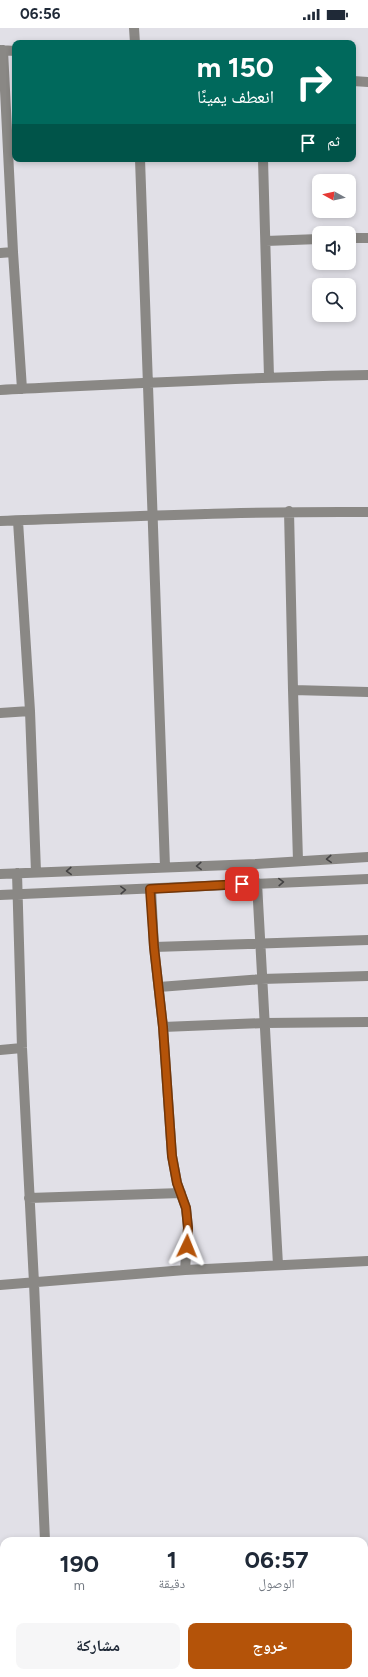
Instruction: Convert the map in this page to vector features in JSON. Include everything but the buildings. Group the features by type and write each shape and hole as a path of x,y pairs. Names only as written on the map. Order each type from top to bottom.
{"street":[{"path":"134,28 135,40"},
{"path":"12,51 2,50 22,389"},
{"path":"356,80 368,82"},
{"path":"140,162 165,867"},
{"path":"263,162 269,377"},
{"path":"356,238 368,238"},
{"path":"266,240 312,239"},
{"path":"0,253 13,252"},
{"path":"0,390 269,377 368,375"},
{"path":"289,512 292,690 298,861"},
{"path":"0,521 152,515 368,512"},
{"path":"18,521 30,711 36,872"},
{"path":"292,690 368,692"},
{"path":"0,713 30,711"},
{"path":"0,874 368,857"},
{"path":"17,873 22,1048 45,1537"},
{"path":"0,895 368,879"},
{"path":"257,883 259,943 265,1022 278,1265"},
{"path":"150,889 154,947 163,1027 172,1156 177,1183 186,1208 188,1228 185,1270"},
{"path":"154,947 368,940"},
{"path":"159,987 261,979 368,976"},
{"path":"163,1027 265,1022 368,1022"},
{"path":"0,1050 22,1048"},
{"path":"29,1198 181,1192"},
{"path":"0,1285 185,1270 368,1261"}],"route":[{"path":"187,1246 188,1228 186,1208 174,1172 172,1156 163,1027 154,947 150,889 242,884"}]}
